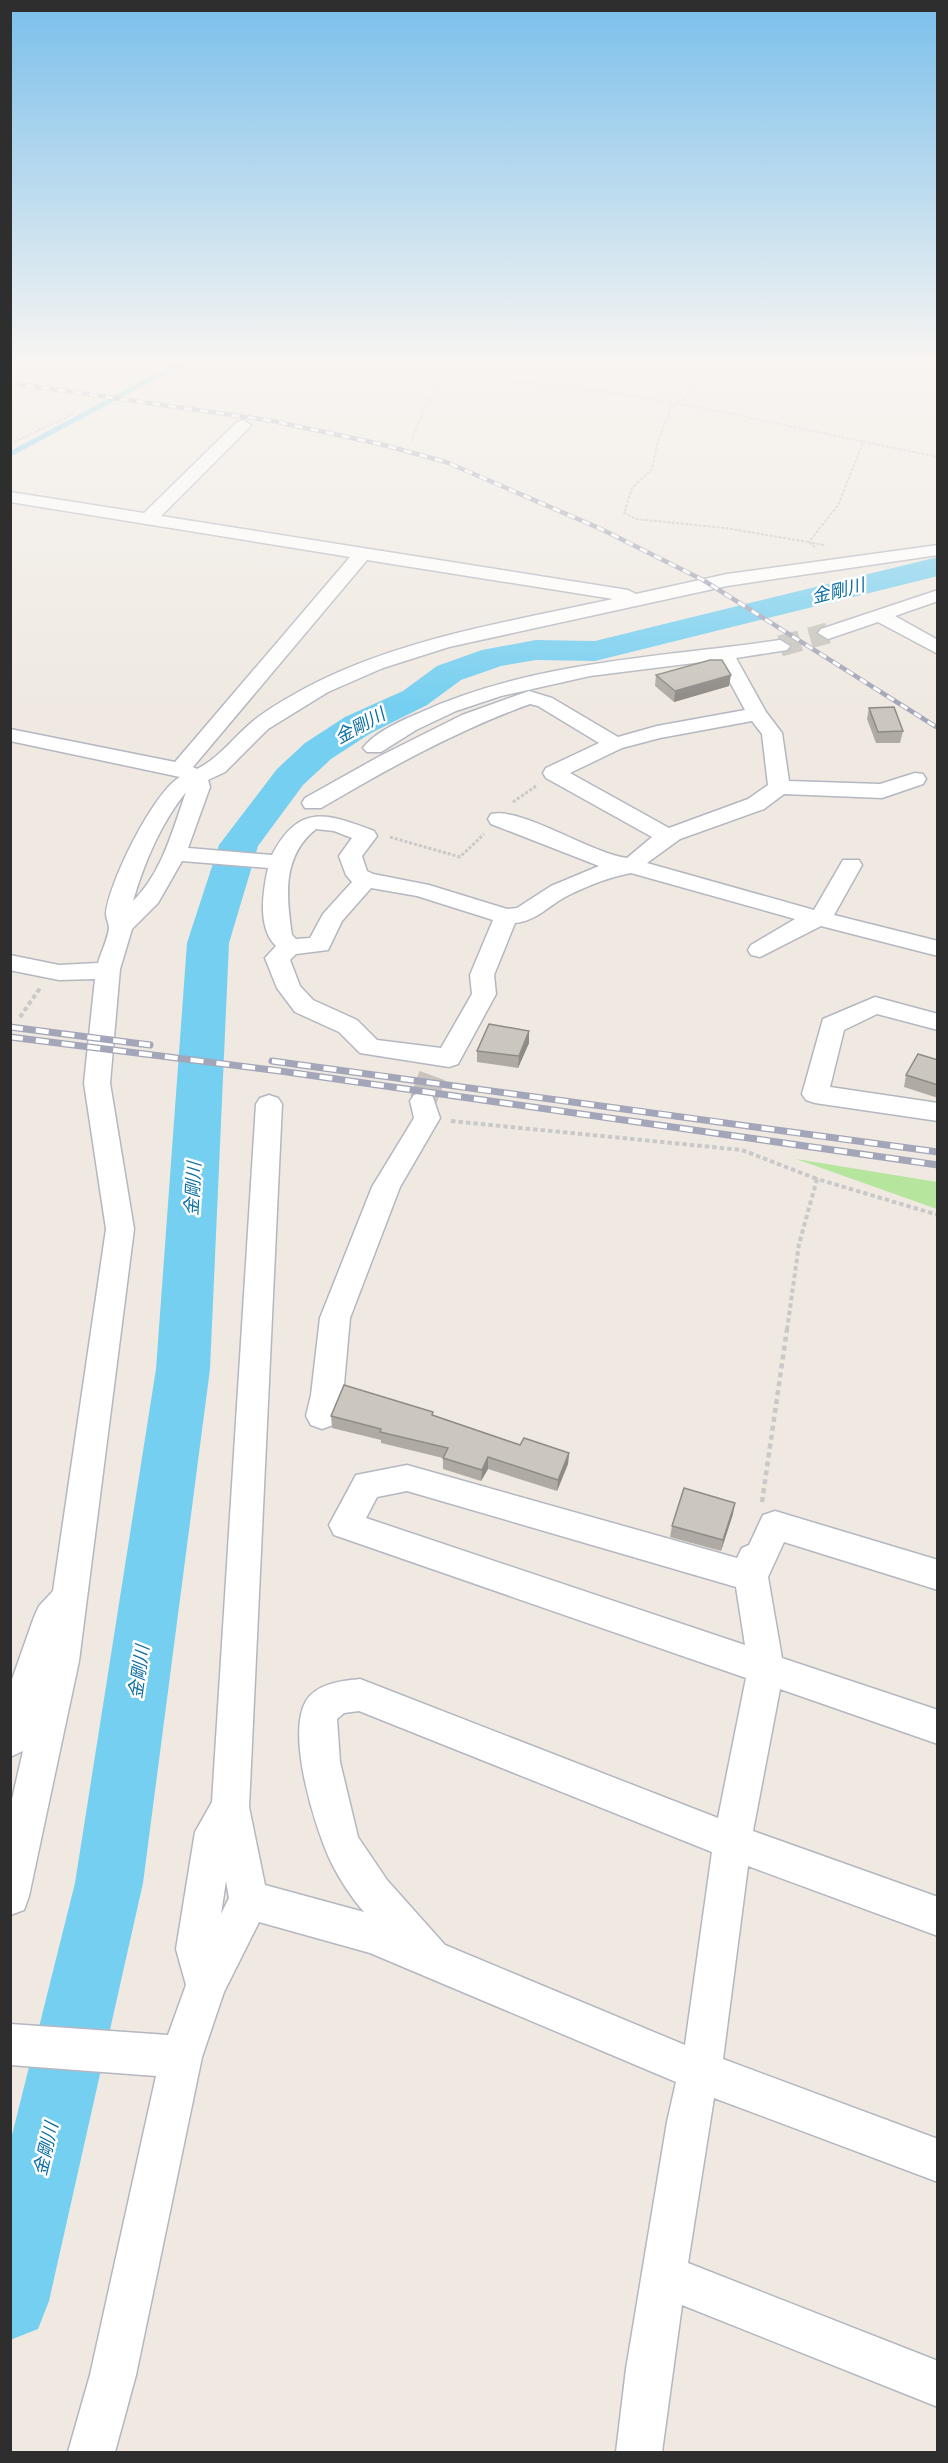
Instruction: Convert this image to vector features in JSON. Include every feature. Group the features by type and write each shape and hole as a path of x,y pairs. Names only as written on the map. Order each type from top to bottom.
{"street":[{"path":"148,519 191,477"},
{"path":"10,497 642,598"},
{"path":"10,735 188,773 217,767 261,725 321,688 376,664 444,642 727,579 938,550"},
{"path":"121,927 118,915 129,874 163,807 363,553"},
{"path":"828,633 938,595"},
{"path":"878,614 938,648"},
{"path":"290,946 280,937 274,896 280,862 293,836 335,780 380,743 419,720 482,695 578,672 658,658 724,654 780,646"},
{"path":"724,654 757,714 772,733 779,787"},
{"path":"312,813 387,759 469,719 529,697 545,702 615,744"},
{"path":"554,773 615,744 657,732 757,714"},
{"path":"10,1896 61,1660 120,1229 97,1083 108,969 121,927 150,898 183,855 199,787 188,773"},
{"path":"554,773 669,837"},
{"path":"312,813 366,836 350,856 357,875 366,880 421,890 506,916 523,915 559,891 606,871 632,866 639,855 669,837 758,803 779,787 882,791 915,779"},
{"path":"499,819 526,825 609,864 632,866 820,919 938,949"},
{"path":"183,855 280,862"},
{"path":"760,950 801,925 820,919 851,865"},
{"path":"366,880 332,919 319,945 290,946 277,957 289,988 304,1006 348,1026 369,1047 441,1064 484,994 482,975 506,916"},
{"path":"10,962 48,971 84,974 108,969"},
{"path":"938,1022 875,1005 832,1025 816,1094 938,1112"},
{"path":"91,2452 113,2375 181,2057 206,1984 249,1900 230,1807 269,1104"},
{"path":"322,1416 335,1318 386,1187 425,1109"},
{"path":"751,1577 407,1478 367,1485 346,1525 938,1727"},
{"path":"639,2452 649,2369 688,2122 700,2072 732,1842 766,1668 751,1577 760,1517"},
{"path":"751,1577 775,1525 938,1575"},
{"path":"10,1740 51,1617 70,1594"},
{"path":"431,1959 386,1911 346,1851 338,1832 321,1764 317,1725 320,1710 336,1698 360,1695 732,1842 938,1917"},
{"path":"206,1984 196,1949 214,1832 230,1807"},
{"path":"249,1900 371,1934 700,2072 938,2161"},
{"path":"10,2044 181,2057"},
{"path":"664,2276 938,2384"}],"path":[{"path":"644,477 632,488 624,513 636,519 725,528 827,546"},
{"path":"809,542 838,505 849,477"},
{"path":"809,542 813,546 856,560"},
{"path":"366,836 378,833 460,857 499,819 508,805 554,773"},
{"path":"20,1017 48,971"},
{"path":"425,1109 742,1150 818,1179 938,1215"},
{"path":"760,1517 799,1244 818,1179"}],"green space":[{"path":"796,1159 937,1182 937,1209"}],"building":[{"path":"710,660 722,660 731,675 675,691 656,675"},
{"path":"894,707 903,731 878,732 869,708"},
{"path":"489,1024 529,1031 519,1056 477,1051"},
{"path":"918,1054 938,1060 938,1085 906,1075"},
{"path":"344,1385 433,1412 432,1415 520,1445 524,1438 569,1453 558,1480 488,1457 482,1470 443,1458 448,1448 380,1432 381,1429 331,1416"},
{"path":"684,1488 735,1503 723,1540 672,1526"}],"waterway":[{"name":"金剛川","path":"10,2301 109,1883 183,1369 208,943 239,845 290,777 318,751 358,725 415,698 449,673 494,657 536,650 595,651 938,566"}],"tunnel":[{"path":"780,646 828,633"},
{"path":"423,1101 434,1071"}],"railway":[{"path":"481,477 601,529 703,580 938,728"},
{"path":"10,1027 150,1045"},
{"path":"10,1037 280,1071 938,1165"},
{"path":"272,1061 938,1152"}]}
